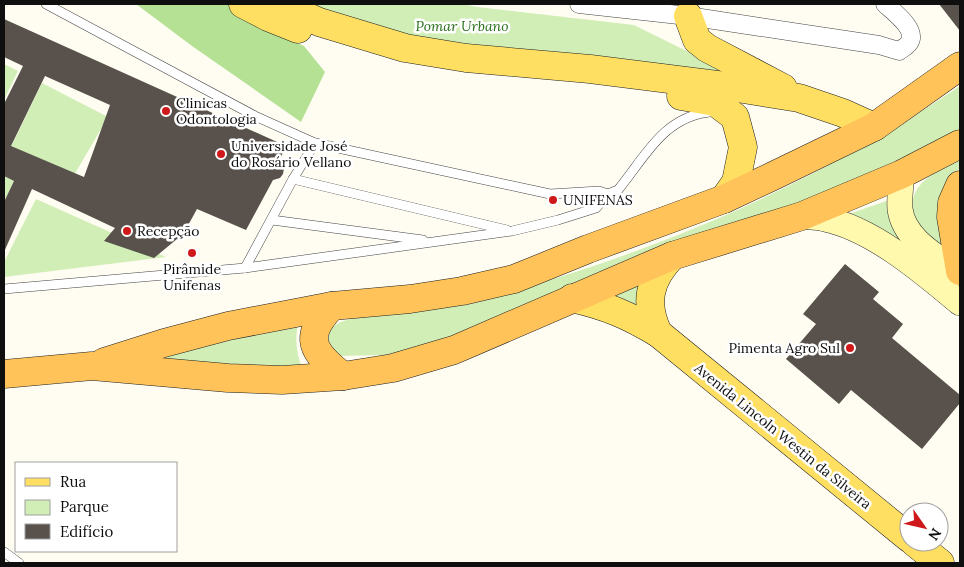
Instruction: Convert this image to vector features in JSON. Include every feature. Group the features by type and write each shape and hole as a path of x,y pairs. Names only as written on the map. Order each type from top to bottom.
{"highway":[{"path":"92,366 164,343 219,329 332,306 410,299 462,291 514,279 588,248 724,199 874,127 960,66"},
{"path":"4,374 92,366 228,378 282,380 343,376 393,368 454,350 672,256 802,216 902,174 960,144"},
{"path":"960,185 952,203 950,217 960,272"},
{"path":"332,306 321,318 316,329 314,341 317,352 325,362 343,376"}],"main road":[{"path":"243,4 268,17 318,37 401,62 457,72 697,98 715,102 735,117 743,147 736,182 724,199"},
{"path":"279,4 319,22 405,48 466,58 590,69 725,86 800,98 843,113 874,127"},
{"path":"688,16 697,40 707,48 763,76 800,98"},
{"path":"902,174 900,210 906,227 919,243 960,272"},
{"path":"802,216 825,219 846,226 878,242 920,270 960,303"},
{"path":"658,333 650,310 650,298 657,275 672,256"},
{"name":"Avenida Lincoln Westin da Silveira","path":"572,298 610,308 631,317 658,333 899,530"},
{"path":"926,552 940,563"}],"street":[{"path":"579,4 688,16 879,44 899,51 909,43 911,36 910,28 885,4"}],"lane":[{"path":"46,4 255,116 315,143 550,194 599,191 608,194"},
{"path":"4,289 245,268 512,231 558,220 596,208 608,194 618,190 662,134 678,122 695,114 728,111"},
{"path":"245,268 293,179 315,143"},
{"path":"293,179 512,231"},
{"path":"272,220 435,242"},
{"path":"4,552 19,563"}],"green space":[{"path":"136,4 230,4 263,27 304,46 325,72 301,122 192,46"},
{"name":"Pomar Urbano","path":"302,4 463,4 634,25 739,77 393,36"},
{"path":"4,64 18,71 4,100"},
{"path":"42,83 108,117 73,177 11,147"},
{"path":"960,86 960,133 919,160 434,344 385,355 340,356 329,344 330,331 340,322 538,283 610,261 693,229 772,194 849,154 924,110"},
{"path":"960,157 960,168 954,174 948,250 929,236 915,220 912,202 914,195 925,180"},
{"path":"4,176 14,181 4,202"},
{"path":"36,199 166,257 4,277 4,262"},
{"path":"892,199 960,280 960,295 843,216"},
{"path":"642,280 645,316 603,297"},
{"path":"298,323 297,346 302,368 133,361"}],"building":[{"path":"939,4 960,4 960,31"},
{"path":"4,19 286,146 280,159 284,168 283,174 280,178 273,180 246,230 197,209 180,240 177,239 154,258 104,241 115,228 32,189 4,252 4,202 14,181 4,176 4,104 23,66 4,57","holes":["45,76 110,105 84,177 11,146"]},
{"name":"Pimenta Agro Sul","path":"845,264 879,292 873,299 903,324 892,338 960,395 960,403 922,449 851,390 839,404 786,359 816,324 803,314"}],"place":[{"name":"Clinicas Odontologia","path":"166,111"},
{"name":"Universidade José do Rosário Vellano","path":"221,154"},
{"name":"UNIFENAS","path":"553,200"},
{"name":"Recepção","path":"127,231"},
{"name":"Pirâmide Unifenas","path":"192,253"},
{"name":"Pimenta Agro Sul","path":"850,348"}]}
